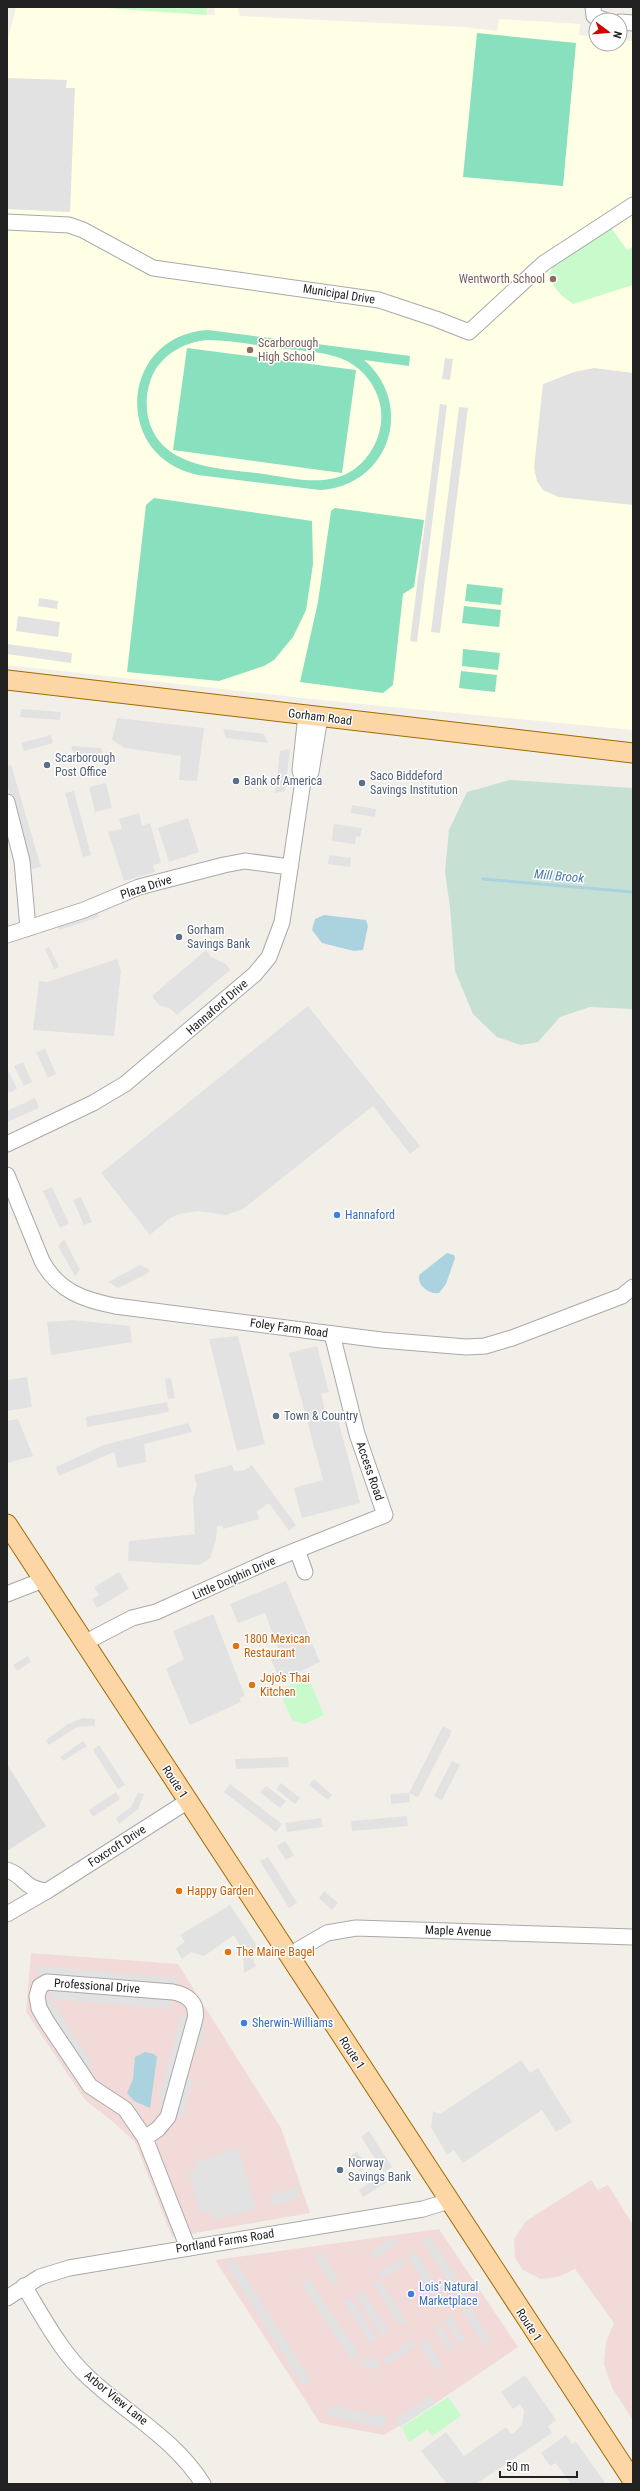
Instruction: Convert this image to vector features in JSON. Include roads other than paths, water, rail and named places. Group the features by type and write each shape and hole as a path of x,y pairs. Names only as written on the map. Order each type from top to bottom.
{"main road":[{"name":"Gorham Road","path":"7,680 633,753"},
{"name":"Route 1","path":"7,1524 448,2201 633,2481"}],"street":[{"name":"Municipal Drive","path":"7,222 69,225 153,268 379,300 436,318 468,332 544,263 633,205"},
{"name":"Hannaford Drive","path":"7,1144 93,1103 125,1084 255,974 269,957 278,936 303,781 300,770 313,716"},
{"path":"7,802 22,860 28,928"},
{"name":"Plaza Drive","path":"7,935 90,908 139,887 224,865 245,861 290,867"},
{"name":"Foley Farm Road","path":"7,1175 42,1262 56,1281 69,1291 90,1300 115,1306 332,1334 454,1347 485,1346 522,1335 622,1296 633,1287"},
{"name":"Access Road","path":"332,1334 357,1434 385,1515"},
{"name":"Little Dolphin Drive","path":"84,1643 132,1618 156,1612 297,1550 385,1515"},
{"path":"297,1550 305,1572"},
{"path":"7,1594 43,1580"},
{"name":"Foxcroft Drive","path":"7,1914 47,1891 188,1801"},
{"path":"7,1870 17,1876 29,1888 47,1891"},
{"name":"Maple Avenue","path":"289,1955 328,1933 356,1928 633,1937"},
{"name":"Professional Drive","path":"144,2138 163,2125 170,2112 195,2019 195,2009 192,2002 188,1997 173,1992 59,1983 42,1984 38,2001 47,2022 90,2086 125,2109 144,2138 188,2248"},
{"name":"Portland Farms Road","path":"7,2298 24,2286 46,2274 69,2268 424,2209 448,2201"},
{"name":"Arbor View Lane","path":"24,2286 57,2338 80,2368 104,2391 167,2441 192,2468 203,2484"}],"water":[{"path":"324,915 366,920 368,926 363,950 354,951 322,943 312,930 315,919"},
{"path":"447,1253 454,1255 455,1258 446,1284 439,1293 432,1293 422,1286 419,1275"},
{"path":"145,2052 154,2054 157,2057 150,2108 134,2101 127,2093 133,2079 135,2057"}],"waterway":[{"name":"Mill Brook","path":"483,879 633,892"}],"place":[{"name":"Wentworth School","path":"553,279"},
{"name":"Scarborough High School","path":"250,350"},
{"name":"Scarborough Post Office","path":"47,765"},
{"name":"Bank of America","path":"236,781"},
{"name":"Saco Biddeford Savings Institution","path":"362,783"},
{"name":"Gorham Savings Bank","path":"179,937"},
{"name":"Hannaford","path":"337,1215"},
{"name":"Town & Country","path":"276,1416"},
{"name":"1800 Mexican Restaurant","path":"236,1646"},
{"name":"Jojo's Thai Kitchen","path":"252,1685"},
{"name":"Happy Garden","path":"179,1891"},
{"name":"The Maine Bagel","path":"228,1952"},
{"name":"Sherwin-Williams","path":"244,2023"},
{"name":"Norway Savings Bank","path":"340,2170"},
{"name":"Lois' Natural Marketplace","path":"411,2294"}]}
